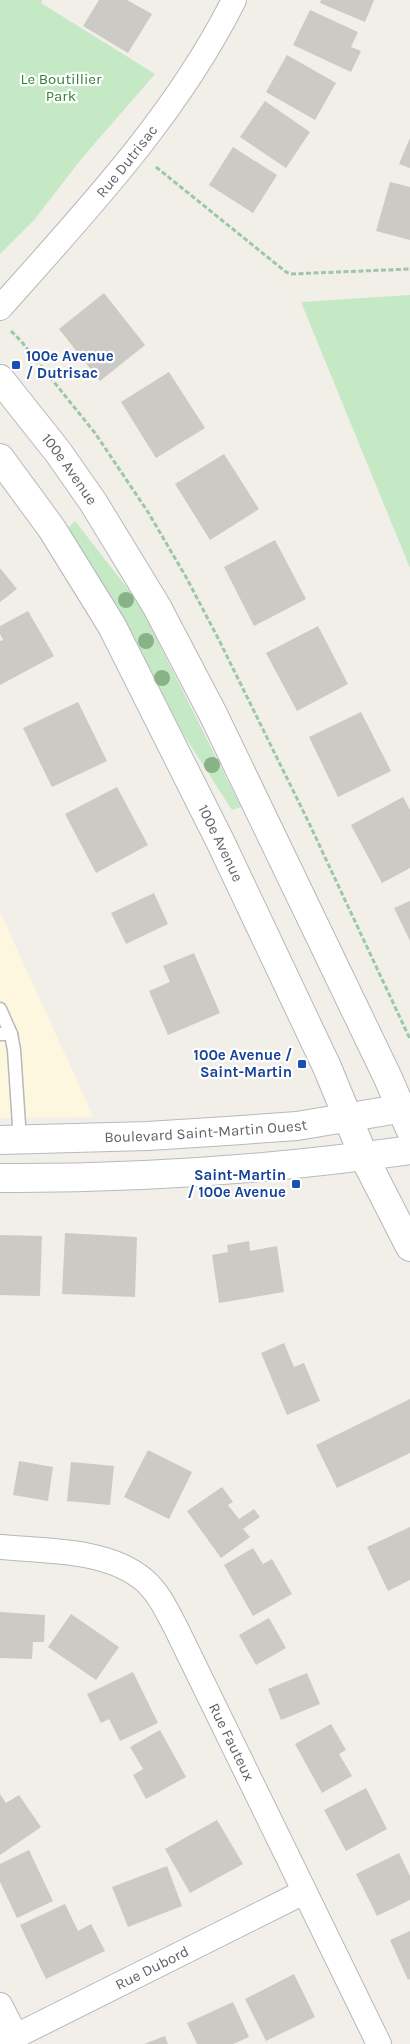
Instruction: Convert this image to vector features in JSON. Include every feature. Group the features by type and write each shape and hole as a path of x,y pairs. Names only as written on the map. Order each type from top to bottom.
{"street":[{"name":"Rue Dutrisac","path":"0,308 151,133 220,28 234,0"},
{"name":"100e Avenue","path":"0,379 58,452 93,502 157,607 214,716 407,1115"},
{"name":"100e Avenue","path":"0,458 52,528 112,626 220,841 327,1067 364,1157 410,1247"},
{"name":"Boulevard Saint-Martin Ouest","path":"10,1140 180,1135 297,1126 348,1117 407,1115"},
{"path":"0,1178 156,1176 284,1166 410,1150"},
{"name":"Rue Fauteux","path":"0,1547 106,1559 125,1567 144,1580 158,1595 176,1628 379,2044"},
{"name":"Rue Dubord","path":"8,2040 304,1892"},
{"path":"0,2005 8,2040"}],"lane":[{"path":"0,1009 5,1034 15,1058 10,1140"}],"path":[{"path":"158,168 278,266 291,274 410,269"},
{"path":"14,335 95,433 148,512 186,576 220,640 304,812 410,1039"}],"shaded area":[{"path":"0,912 70,1065 93,1117 0,1118"}],"green space":[{"name":"Le Boutillier Park","path":"0,0 42,0 41,3 155,74 82,158 34,220 0,254"},
{"path":"410,295 410,568 301,302"},
{"path":"75,521 138,602 241,807 232,810 182,732 121,612 68,528"}],"building":[{"path":"99,0 127,0 152,14 128,53 83,26"},
{"path":"321,0 374,0 365,22 320,3"},
{"path":"310,10 358,32 351,47 361,51 351,72 293,45"},
{"path":"287,55 336,83 315,120 266,92"},
{"path":"265,101 310,132 286,168 240,137"},
{"path":"410,138 410,168 399,164"},
{"path":"233,147 277,175 253,213 209,185"},
{"path":"390,182 410,187 410,240 376,231"},
{"path":"104,293 145,345 100,381 59,329"},
{"path":"169,372 205,428 156,458 121,402"},
{"path":"224,454 259,509 210,540 175,484"},
{"path":"275,540 306,599 254,626 224,567"},
{"path":"0,568 17,589 0,602"},
{"path":"28,611 54,656 0,685 0,641 3,640 0,634 0,626"},
{"path":"318,626 348,684 297,711 266,653"},
{"path":"78,702 107,761 52,787 23,728"},
{"path":"361,712 391,771 338,797 309,737"},
{"path":"117,787 148,845 96,873 65,814"},
{"path":"403,797 410,810 410,868 382,883 351,825"},
{"path":"154,893 168,924 126,944 111,913"},
{"path":"410,901 410,941 394,908"},
{"path":"194,953 220,1013 168,1035 149,991 170,982 163,966"},
{"path":"65,1233 137,1237 135,1297 62,1294"},
{"path":"0,1235 42,1236 40,1296 0,1295"},
{"path":"249,1241 250,1251 277,1246 284,1292 219,1303 212,1255 228,1252 227,1245"},
{"path":"284,1343 294,1367 304,1363 320,1401 287,1415 261,1353"},
{"path":"410,1399 410,1453 337,1488 316,1445"},
{"path":"148,1450 192,1472 169,1519 124,1497"},
{"path":"19,1461 53,1467 48,1501 13,1495"},
{"path":"71,1462 114,1466 110,1505 67,1501"},
{"path":"222,1487 233,1502 228,1505 239,1519 254,1509 260,1517 243,1529 250,1537 221,1558 187,1511"},
{"path":"410,1527 410,1580 388,1591 367,1547"},
{"path":"253,1548 263,1564 272,1559 292,1594 253,1616 224,1565"},
{"path":"0,1612 45,1615 44,1642 33,1642 32,1659 0,1658"},
{"path":"71,1614 119,1647 96,1680 48,1647"},
{"path":"269,1618 286,1648 256,1665 239,1635"},
{"path":"133,1672 158,1723 120,1741 109,1719 101,1723 87,1694"},
{"path":"307,1673 320,1704 281,1720 268,1689"},
{"path":"331,1724 346,1750 339,1754 352,1776 322,1793 295,1744"},
{"path":"160,1730 186,1777 146,1799 133,1775 143,1769 130,1747"},
{"path":"366,1788 387,1829 346,1851 324,1810"},
{"path":"0,1794 6,1803 19,1795 41,1827 0,1855"},
{"path":"217,1820 243,1864 190,1893 165,1849"},
{"path":"29,1850 53,1901 17,1918 0,1882 0,1864"},
{"path":"399,1853 410,1876 410,1900 377,1916 356,1874"},
{"path":"167,1866 182,1906 128,1927 112,1887"},
{"path":"65,1904 78,1931 91,1924 105,1951 46,1979 20,1925"},
{"path":"410,1931 410,1979 408,1980 390,1940"},
{"path":"294,1974 315,2017 266,2041 245,1999"},
{"path":"233,2002 249,2037 233,2044 197,2044 187,2023"},
{"path":"165,2036 168,2044 144,2044"}],"place":[{"name":"100e Avenue / Dutrisac","path":"16,365"},
{"name":"100e Avenue / Saint-Martin","path":"302,1064"},
{"name":"Saint-Martin / 100e Avenue","path":"296,1184"}]}
